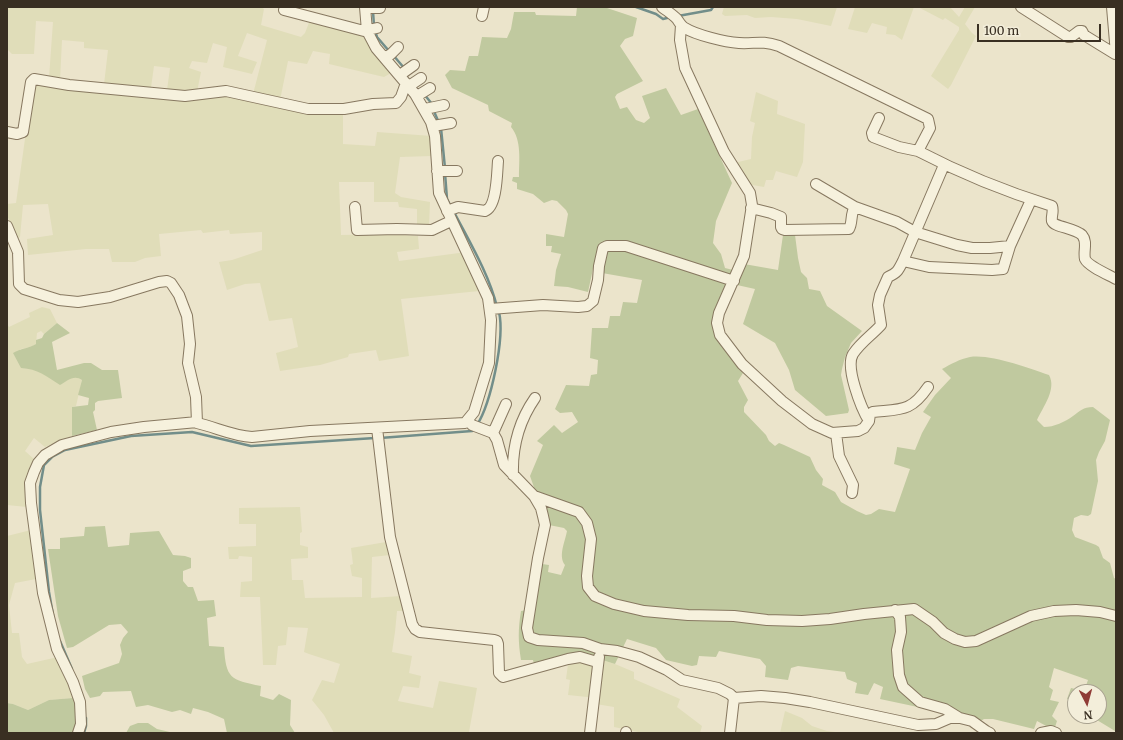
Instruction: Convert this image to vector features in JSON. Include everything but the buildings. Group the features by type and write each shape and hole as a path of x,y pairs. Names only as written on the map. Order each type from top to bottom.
{"street":[{"path":"1021,7 1068,37 1071,37 1078,31 1082,31 1084,35 1116,54"},
{"path":"1112,7 1116,54"},
{"path":"372,8 372,29 376,48 392,53 424,91 434,106 442,124 435,136 447,171 439,193 452,209 451,221 488,298 497,309"},
{"path":"665,9 685,28 722,41 750,43 768,42 779,46 928,119 930,128 918,151"},
{"path":"284,10 372,29"},
{"path":"679,22 680,40 685,68 724,152 750,193 751,208 744,256 719,313 718,322 720,335 742,364 782,401 812,424 827,432 836,433 858,431 864,428 869,421 870,414 873,412 903,409 912,404 928,387"},
{"path":"7,132 17,134 23,132 31,82 34,79 69,85 185,96 226,91 318,110 344,109 373,104 396,103 401,97 411,77"},
{"path":"879,118 872,133 873,137 899,147 918,151 944,165 1031,200 1052,206 1052,221 1056,226 1071,229 1083,236 1085,257 1088,264 1116,279"},
{"path":"452,209 484,211 490,208 493,203 498,161"},
{"path":"869,421 864,413 851,371 852,356 861,343 881,325 878,305 880,295 888,277 897,272 903,262 944,165"},
{"path":"816,184 856,207 897,222 915,232 972,248 1010,246"},
{"path":"903,262 929,267 992,270 1002,269 1010,246 1031,200"},
{"path":"355,207 355,228 357,230 432,230 451,221"},
{"path":"751,208 781,217 781,227 785,230 849,229 851,227 851,213 856,207"},
{"path":"7,226 18,252 18,278 19,284 24,289 59,300 78,302 93,301 110,297 160,282 167,281 171,283 179,295 187,316 190,344 188,363 196,397 197,422"},
{"path":"497,309 543,305 578,307 591,304 594,301 601,253 603,248 607,246 626,246 734,281"},
{"path":"470,423 489,364 491,333 497,309"},
{"path":"513,475 512,460 517,433 525,414 535,398"},
{"path":"493,433 506,404"},
{"path":"78,733 81,724 80,702 73,682 57,649 43,593 31,503 30,483 34,472 38,463 45,455 62,445 111,432 197,422 252,437 310,431 378,429 470,423 493,433 497,440 504,465 534,496 541,508 545,525 538,558 527,634 529,637 538,640 583,643 600,649 617,651 639,657 667,670 682,680 718,688 730,694 734,698 761,696 791,699 917,729 936,724 950,718 960,718 972,721 986,732 990,733"},
{"path":"378,429 390,538 412,624 415,629 420,632 497,641 499,673 503,677 580,657 597,662"},
{"path":"836,433 839,456 853,485 852,493"},
{"path":"534,496 578,512 587,523 591,539 587,576 588,587 595,596 614,604 644,611 688,615 734,616 767,620 802,621 914,609 933,622 944,633 965,642 976,641 1031,616 1054,611 1076,610 1100,612 1116,616"},
{"path":"895,610 900,617 901,632 897,650 898,669 903,687 920,702 945,709 960,718"},
{"path":"590,733 597,662 600,649"},
{"path":"730,733 734,698"},
{"path":"1041,733 1051,731 1056,733"}],"shaded area":[{"path":"7,7 261,7 264,9 261,25 301,37 305,33 310,20 373,33 391,73 384,77 329,64 330,54 313,51 307,64 288,61 279,105 343,113 343,144 375,146 377,132 432,136 432,156 400,157 395,193 401,197 430,202 429,226 417,228 417,209 399,207 398,202 374,202 374,182 339,182 341,235 390,234 418,236 419,249 397,252 399,261 459,253 469,249 479,291 401,299 409,356 379,361 376,350 349,354 348,357 320,365 280,371 276,353 298,347 292,318 269,321 260,283 245,284 227,290 219,262 232,260 262,250 262,232 230,234 229,230 203,233 201,230 159,234 161,256 145,258 135,262 112,262 109,249 86,249 28,255 27,239 53,235 48,204 23,205 20,237 17,239 7,215 7,204 16,203 32,89 35,83 103,93 108,50 84,48 84,42 62,40 60,81 49,78 53,22 36,21 34,54 12,54 7,49","holes":["247,33 267,40 252,98 205,94 150,95 154,66 170,68 167,90 197,92 201,72 189,68 192,61 207,63 213,43 227,47 223,67 252,74 257,62 238,56"]},
{"path":"724,7 837,7 831,26 797,19 771,17 755,18 747,15 725,16 722,14"},
{"path":"855,7 914,7 902,40 895,35 886,34 887,27 872,23 867,33 848,29"},
{"path":"918,7 950,7 959,17 965,7 975,7 965,24 976,36 948,89 931,76 959,30 959,27 945,18 943,20"},
{"path":"756,92 778,101 777,114 805,124 803,162 797,177 776,171 773,180 766,180 764,187 747,184 734,163 751,159 752,137 755,123 750,121"},
{"path":"42,307 50,309 57,323 44,334 41,331 37,333 36,344 29,348 20,349 21,368 33,369 44,374 78,377 82,380 76,406 72,407 72,436 45,447 34,438 25,451 35,460 27,507 7,505 7,324 9,327 30,317 29,313"},
{"path":"300,507 302,532 300,533 300,545 308,547 308,558 291,559 292,580 303,580 305,598 362,597 362,578 352,576 350,565 353,564 351,548 386,542 390,555 372,557 371,598 401,596 404,611 397,611 392,652 412,656 409,673 421,676 419,688 403,686 398,701 433,708 439,681 477,688 469,732 472,733 334,733 324,715 312,700 322,680 334,683 340,664 304,652 308,628 288,627 286,645 278,646 276,665 263,665 260,597 240,597 241,582 252,581 252,557 239,556 238,559 229,559 228,547 256,546 256,524 239,524 239,508"},
{"path":"31,530 36,579 15,583 9,605 12,633 19,633 22,657 27,664 58,657 73,698 49,700 28,710 7,703 7,536"},
{"path":"569,657 593,657 634,672 634,679 680,699 677,707 702,726 700,733 643,733 614,727 614,707 596,704 597,698 568,695 570,680 566,679"},
{"path":"785,711 802,718 812,726 827,731 843,733 780,733"}],"green space":[{"path":"577,7 604,7 637,18 633,36 625,39 620,46 643,81 617,94 615,97 620,109 627,107 636,120 644,123 650,118 642,96 666,88 681,115 698,109 732,183 716,221 713,243 721,254 725,268 733,270 713,319 716,339 743,373 738,381 748,400 744,407 744,412 775,446 779,443 810,457 816,470 823,479 822,485 835,492 841,502 866,515 879,509 895,512 910,469 894,464 897,447 915,450 931,417 923,412 935,395 951,378 942,369 966,358 979,357 999,360 1020,365 1049,375 1051,380 1050,392 1046,404 1037,420 1044,427 1059,424 1082,410 1090,407 1093,407 1110,420 1105,441 1096,460 1098,481 1091,514 1088,516 1081,515 1074,518 1072,530 1075,537 1099,547 1103,558 1110,563 1114,578 1116,579 1116,733 1104,724 1107,724 1107,684 1087,684 1088,680 1054,668 1049,687 1053,690 1050,700 1059,702 1052,716 1057,721 1055,727 1050,728 1037,721 1034,729 993,719 984,719 979,722 946,713 880,699 883,687 874,683 868,695 855,693 857,683 847,679 845,672 798,666 791,668 788,680 765,677 766,666 760,659 719,651 716,657 699,656 697,665 692,666 666,660 656,648 627,639 615,664 593,657 534,664 533,660 521,660 519,636 521,611 527,610 535,563 549,565 548,572 561,575 565,565 562,553 567,531 564,528 549,525 530,476 543,445 537,441 554,425 562,433 578,422 572,412 560,413 555,409 566,385 589,386 591,375 597,374 598,360 590,358 592,328 608,328 610,316 620,316 623,302 637,303 642,280 602,273 594,264 588,292 568,287 554,286 556,270 561,254 551,252 552,246 546,246 546,234 564,237 568,214 566,210 557,201 552,200 544,203 533,194 517,189 517,183 512,181 513,177 519,177 519,151 515,132 511,127 512,123 489,111 488,105 452,88 445,75 450,70 465,71 469,56 478,56 482,37 507,38 511,29 514,12 535,12 536,15 576,16"},
{"path":"783,235 795,235 801,272 807,278 809,289 820,291 827,306 862,331 851,343 842,369 841,375 849,410 848,413 826,416 795,390 789,370 775,343 743,324 755,289 737,285 744,264 778,270"},
{"path":"57,323 70,333 52,342 57,370 84,363 91,363 102,370 118,370 122,398 98,401 95,403 95,410 93,412 97,430 72,436 72,407 88,405 89,398 78,395 82,380 79,378 73,378 60,385 37,371 21,368 13,353 36,344 36,340 42,338 44,334"},
{"path":"105,526 108,547 129,545 130,533 159,531 173,555 191,558 191,568 183,571 183,581 188,587 193,587 198,601 214,600 216,616 207,618 209,646 224,647 228,671 232,676 242,682 261,686 260,696 273,700 279,694 291,700 290,725 295,733 227,733 224,719 208,712 193,708 191,714 180,710 172,712 148,705 136,707 131,691 103,692 100,696 90,698 85,689 82,676 119,663 122,654 120,645 128,632 121,624 109,625 73,647 67,648 58,616 48,549 60,549 60,538 84,536 85,527"},
{"path":"75,698 78,714 75,733 7,733 7,703 28,710 49,700"},
{"path":"138,723 148,723 157,729 174,733 126,733 130,726"}],"waterway":[{"path":"636,7 656,14 663,19 671,17"},
{"path":"678,16 711,10 713,7"},
{"path":"373,11 374,26"},
{"path":"375,31 377,37 389,51"},
{"path":"393,55 405,69"},
{"path":"424,94 432,104"},
{"path":"433,109 439,123"},
{"path":"441,128 445,168"},
{"path":"445,173 447,199 451,207"},
{"path":"454,212 484,270 497,307"},
{"path":"477,425 487,402 496,370 500,338 499,312"},
{"path":"380,438 472,431 474,429"},
{"path":"53,615 40,510 40,487 44,465 52,457 65,450 131,436 192,432 251,446 375,438"},
{"path":"60,641 72,669"},
{"path":"84,733 86,718"}]}
